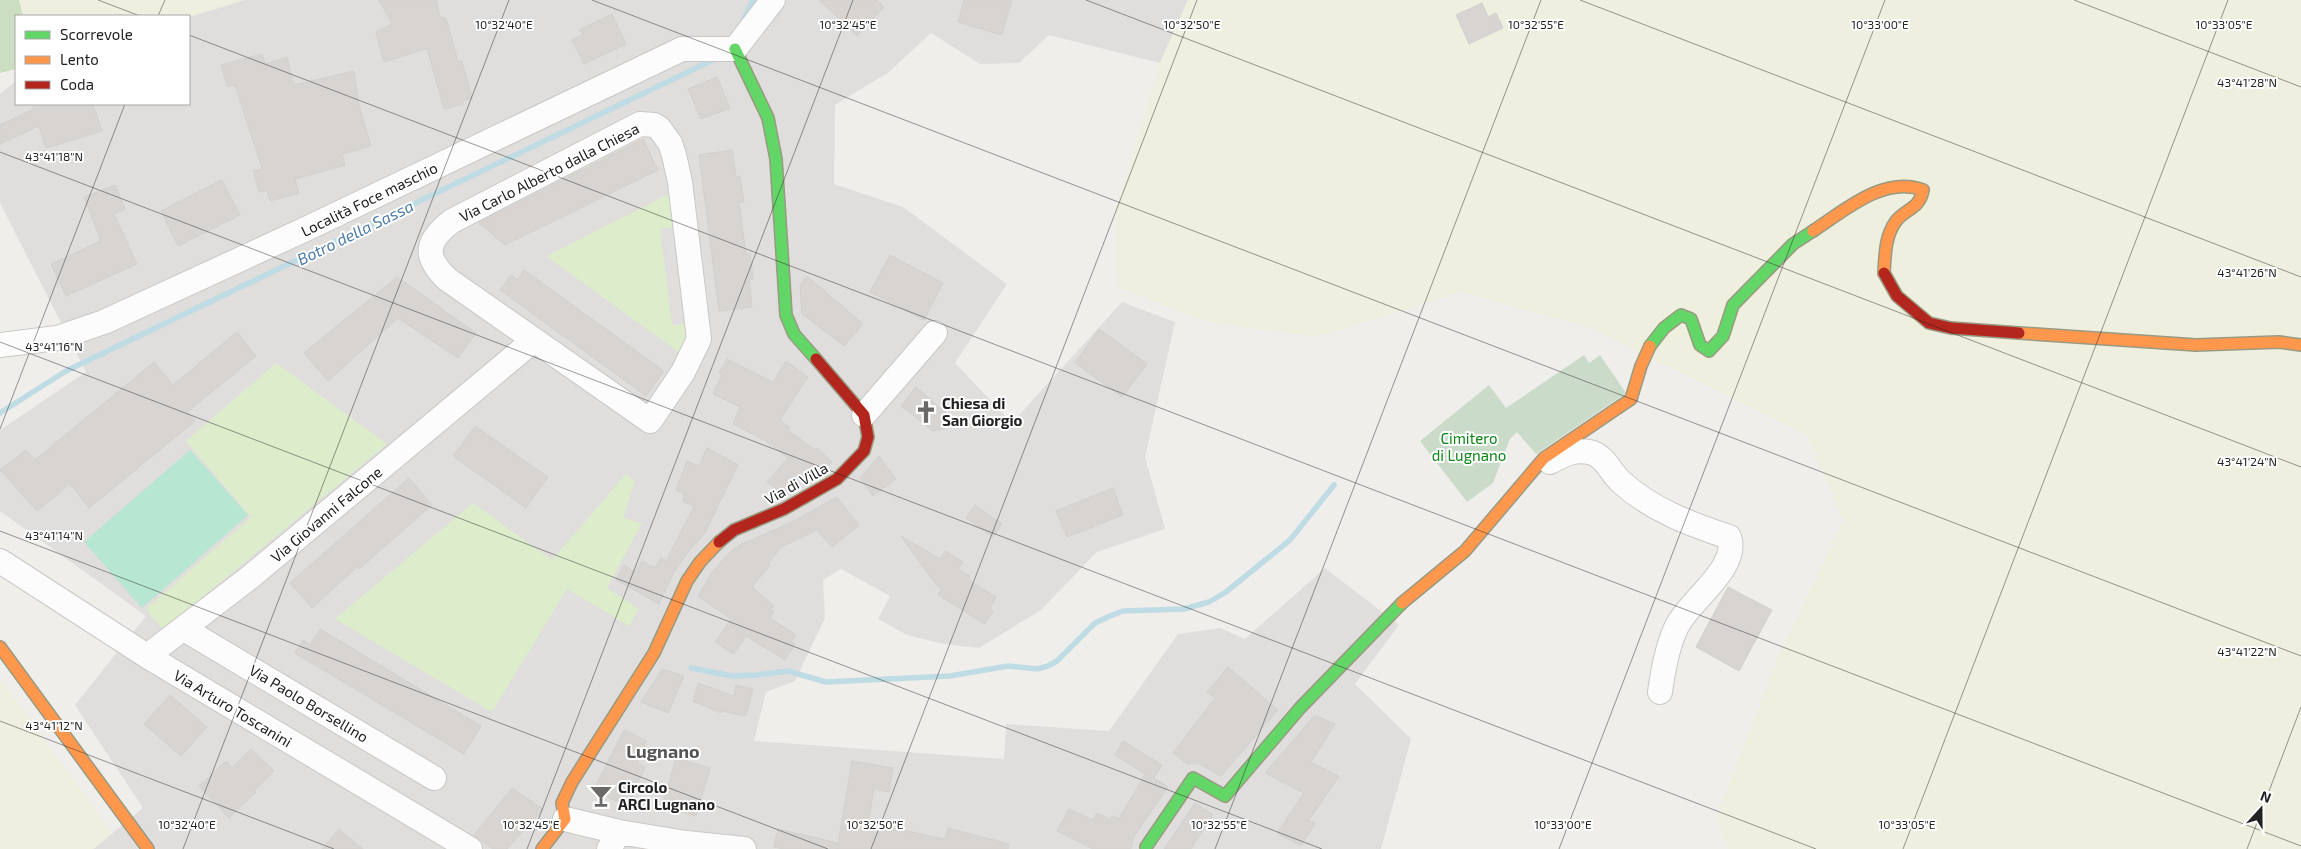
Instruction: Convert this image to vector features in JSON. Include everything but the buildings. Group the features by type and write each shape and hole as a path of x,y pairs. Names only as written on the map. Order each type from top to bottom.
{"street":[{"path":"773,0 735,49 768,118 776,159 786,314 790,326 794,334 864,414 935,333"},
{"name":"Località Foce maschio","path":"0,345 57,338 104,322 308,228 682,49 735,49"},
{"name":"Via Carlo Alberto dalla Chiesa","path":"640,124 650,124 660,128 672,149 680,182 699,339 683,372 650,422 534,340 448,279 435,267 430,258 430,252 437,234 452,221 640,124"},
{"path":"1146,847 1193,778 1225,796 1300,708 1400,604 1465,551 1530,472 1544,458 1631,399 1637,385 1643,361 1655,340 1673,319 1681,315 1691,319 1700,345 1709,351 1719,345 1725,334 1728,316 1733,305 1793,244 1876,191 1910,185 1923,190 1922,196 1913,209 1897,219 1887,236 1884,273 1897,296 1928,323 1951,328 2196,346 2280,342 2301,345"},
{"name":"Via Giovanni Falcone","path":"148,656 250,578 534,340"},
{"name":"Via di Villa","path":"565,819 562,803 572,782 654,653 687,581 700,562 721,539 734,530 784,509 837,479 864,451 868,437 864,414"},
{"path":"1530,472 1570,452 1590,452 1605,460 1611,471 1640,498 1687,523 1729,537 1732,545 1726,564 1678,625 1664,667 1660,692"},
{"name":"Via Arturo Toscanini","path":"0,561 148,656 470,849"},
{"name":"Via Paolo Borsellino","path":"184,629 434,778"},
{"path":"0,646 148,849"},
{"path":"542,849 565,819 614,841 686,843 744,849"}],"shaded area":[{"path":"244,0 1188,0 1160,63 1049,35 1019,63 980,64 931,33 889,72 835,105 834,184 903,207 1007,284 955,363 1012,423 1122,302 1175,322 1145,457 1165,529 1097,552 1041,610 979,648 943,644 907,635 878,619 890,596 841,569 823,580 825,618 795,681 766,692 754,741 1004,759 1006,724 1109,731 1178,634 1220,628 1245,639 1325,568 1399,625 1355,684 1411,739 1381,849 93,849 143,808 75,705 146,616 0,511 0,430 86,372 0,203 0,94 15,82 15,105 190,105 190,17"},
{"path":"679,231 689,317 675,318 665,233"},
{"path":"542,356 637,424 621,444 522,372"},
{"path":"568,591 622,624 611,642 624,649 551,761 539,757 530,772 478,740"},
{"path":"1321,592 1359,630 1292,699 1253,662"},
{"path":"574,831 599,847 597,849 563,849"}],"green space":[{"path":"0,0 19,0 23,15 15,15 15,69 0,73"},
{"path":"19,0 244,0 190,17 190,15 23,15"},
{"path":"1188,0 2301,0 2301,849 1727,849 1717,816 1779,655 1843,521 1807,435 1588,327 1461,292 1316,337 1205,321 1117,287 1116,207 1160,63"},
{"path":"669,194 674,227 660,229 672,325 687,323 687,338 680,353 546,256"},
{"name":"Cimitero di Lugnano","path":"1584,355 1589,363 1600,355 1626,393 1536,454 1517,432 1510,439 1493,483 1467,502 1420,441 1489,385 1506,408"},
{"path":"276,363 387,444 163,630 146,609 251,517 186,441"},
{"path":"190,450 248,515 142,608 84,542"},
{"path":"626,474 635,481 623,518 642,523 607,588 639,609 629,626 567,589 492,712 335,619 473,503 552,560"},
{"path":"0,678 112,833 93,849 0,849"}],"waterway":[{"name":"Botro della Sassa","path":"743,20 753,0"},
{"name":"Botro della Sassa","path":"0,413 66,371 715,59"},
{"path":"691,668 732,676 788,671 826,682 950,676 1008,666 1037,669 1048,666 1057,661 1095,623 1110,616 1123,611 1184,609 1209,602 1226,592 1290,540 1334,485"}],"traffic: fast":[{"path":"735,49 768,118 776,159 786,315 794,334 816,359"},
{"path":"1650,346 1664,328 1681,315 1691,319 1700,345 1709,351 1723,336 1733,305 1793,244 1813,231"},
{"path":"1146,847 1193,778 1225,796 1300,708 1402,603"}],"traffic: slow":[{"path":"1813,231 1851,205 1879,191 1894,187 1923,190 1916,205 1900,217 1892,227 1886,246 1884,273"},
{"path":"2019,333 2196,345 2279,342 2301,345"},
{"path":"1402,603 1465,551 1544,458 1631,399 1641,366 1650,346"},
{"path":"542,849 565,819 562,803 572,782 654,653 687,581 700,562 719,542"},
{"path":"0,647 148,849"}],"traffic: jam":[{"path":"1884,273 1897,296 1929,323 1951,328 2019,333"},
{"path":"719,542 734,530 784,509 837,479 864,451 868,437 864,415 816,359"}],"place":[{"name":"Chiesa di San Giorgio","path":"926,412"},
{"name":"Circolo ARCI Lugnano","path":"601,796"}],"district":[{"name":"Lugnano","path":"663,751"}]}
